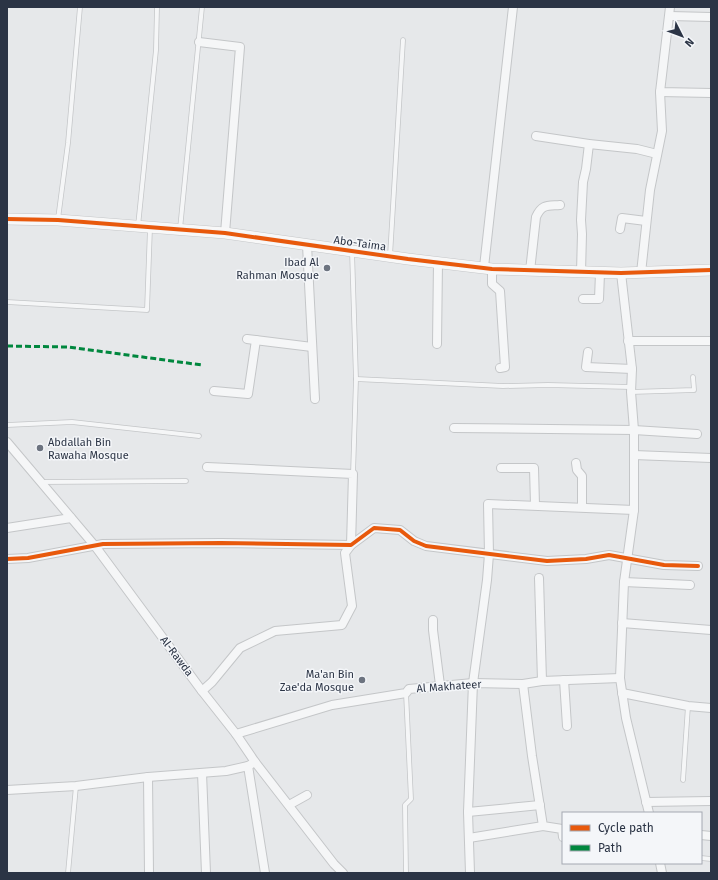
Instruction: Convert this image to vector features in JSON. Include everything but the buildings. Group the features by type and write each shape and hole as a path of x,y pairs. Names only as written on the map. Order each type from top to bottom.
{"street":[{"path":"500,368 505,367 500,292 492,284 488,268 513,7"},
{"path":"641,273 650,190 662,131 660,92 670,7"},
{"path":"670,16 711,17"},
{"path":"199,42 240,47 226,233"},
{"path":"660,92 711,94"},
{"path":"536,136 657,154"},
{"path":"581,272 582,182 586,170 589,144"},
{"path":"530,271 536,217 539,210 544,206 560,205"},
{"path":"620,229 622,218 646,221"},
{"name":"Abo-Taima","path":"7,219 58,220 226,233 488,268 600,273 711,270"},
{"path":"307,245 315,399"},
{"path":"437,344 438,262"},
{"path":"582,299 599,299 600,273"},
{"path":"621,273 632,369 631,389 634,430 634,510 624,582 620,678 626,718 648,812"},
{"path":"247,339 312,347"},
{"path":"214,391 248,394 256,340"},
{"path":"628,341 711,341"},
{"path":"588,352 586,367 632,369"},
{"path":"454,428 634,430 697,434"},
{"name":"Al-Rawda","path":"7,442 94,546 202,691 236,734 252,764 289,805 334,864 343,873"},
{"path":"634,455 711,458"},
{"path":"576,463 577,470 582,476 582,507"},
{"path":"206,467 352,474 351,544"},
{"path":"501,468 534,468 535,505"},
{"path":"470,873 468,812 474,683 489,554 488,504 634,510"},
{"path":"7,528 71,518"},
{"path":"202,691 212,682 240,648 275,631 342,625 352,606 346,553 351,544 374,528 400,530 414,541 426,546 547,561 586,559 609,555 664,565 698,566"},
{"path":"7,559 28,558 103,544 351,544"},
{"path":"539,578 542,682"},
{"path":"624,582 690,585"},
{"path":"433,620 432,630 440,685"},
{"path":"622,623 711,630"},
{"name":"Al Makhateer","path":"236,734 332,705 406,693 409,689 474,683 523,684 564,680 620,678"},
{"path":"564,680 567,726"},
{"path":"523,684 543,826"},
{"path":"622,693 688,706 711,708"},
{"path":"7,790 76,786 148,777 226,771 252,764 265,873"},
{"path":"202,773 206,873"},
{"path":"148,777 149,873"},
{"path":"289,805 307,795"},
{"path":"646,802 711,801"},
{"path":"468,812 540,805"},
{"path":"469,838 543,826 562,829"}],"lane":[{"path":"58,220 68,143 80,7"},
{"path":"138,226 156,50 157,7"},
{"path":"180,230 202,7"},
{"path":"390,256 403,40"},
{"path":"7,302 147,310 150,228"},
{"path":"352,251 356,379 352,474"},
{"path":"356,379 503,386 694,390 693,377"},
{"path":"7,425 72,422 138,428 199,436"},
{"path":"41,482 186,481"},
{"path":"406,693 411,799 406,805 406,873"},
{"path":"683,780 688,706"},
{"path":"68,873 76,786"}],"marked path":[{"path":"7,346 68,347 202,365"}],"cycle path":[{"path":"7,219 58,220 225,233 408,259 492,269 621,273 711,270"},
{"path":"7,559 28,558 103,544 221,543 351,545 374,528 400,530 414,541 426,546 547,561 586,559 609,555 664,565 698,566"}],"place":[{"name":"Ibad Al Rahman Mosque","path":"327,268"},
{"name":"Abdallah Bin Rawaha Mosque","path":"40,448"},
{"name":"Ma'an Bin Zae'da Mosque","path":"362,680"}]}
